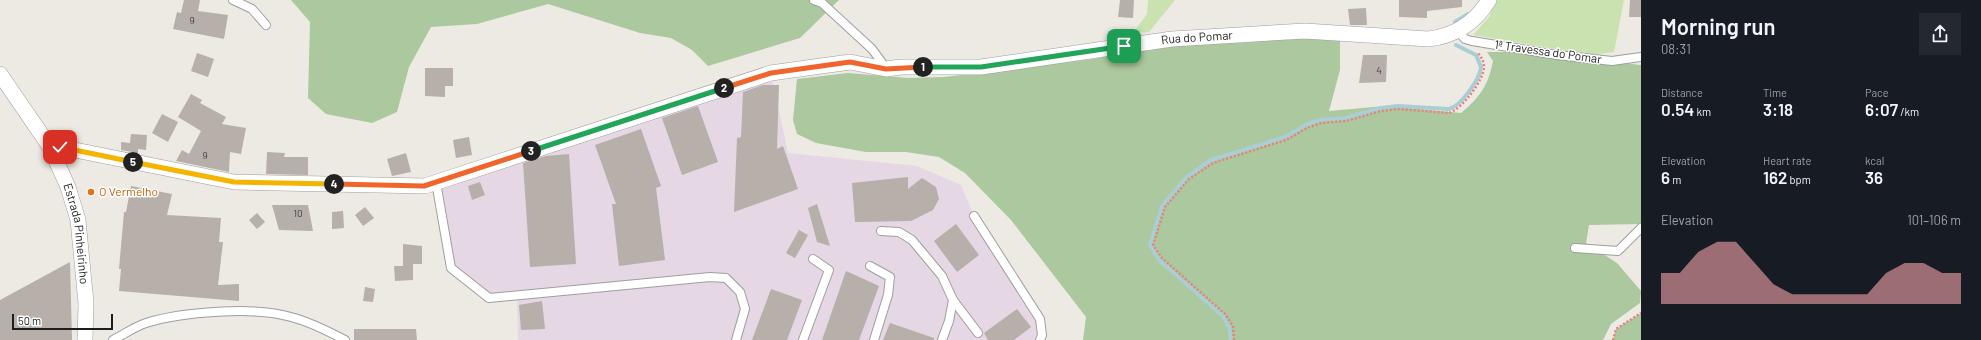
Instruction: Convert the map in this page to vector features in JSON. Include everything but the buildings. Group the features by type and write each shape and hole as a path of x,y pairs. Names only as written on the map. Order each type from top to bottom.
{"street":[{"name":"Rua do Pomar","path":"50,147 60,147 234,182 424,186 771,73 850,62 886,69 901,67 981,67 1172,39 1305,31 1428,39 1442,38 1462,35 1489,0"},
{"name":"Estrada Pinheirinho","path":"0,74 50,147 68,187 78,220 86,303 85,340"}],"lane":[{"path":"233,0 252,9 266,24"},
{"path":"814,0 822,3 872,49 886,69"},
{"name":"1ª Travessa do Pomar","path":"1462,35 1557,55 1612,61 1641,57"},
{"path":"436,182 451,268 489,298 710,277 726,278 740,292 745,309 736,340"},
{"path":"974,216 1040,319 1042,335 1040,340"},
{"path":"1575,248 1618,251 1641,228"},
{"path":"881,231 899,232 912,240 942,276 953,300 978,333"},
{"path":"803,340 829,270 813,259"},
{"path":"870,266 890,277 888,295 874,340"},
{"path":"942,340 949,321 953,300"},
{"path":"113,340 145,324 192,314 248,311 291,316 345,340"}],"path":[{"path":"1234,340 1233,326 1225,314 1162,258 1153,245 1165,207 1189,179 1213,163 1286,140 1307,128 1321,123 1346,121 1381,111 1398,109 1449,113 1455,111 1467,100 1483,71 1482,58 1478,53 1467,46 1462,35"},
{"path":"1613,340 1616,329 1641,313"}],"shaded area":[{"path":"771,73 788,153 917,166 961,185 974,216 1040,319 1040,340 518,340 517,296 489,298 451,268 436,182"}],"green space":[{"path":"291,0 839,0 800,38 708,66 692,50 671,38 640,33 548,4 477,24 431,27 409,67 397,112 372,123 326,114 308,98 310,22"},
{"path":"1148,0 1175,0 1149,32 1133,33 1147,14"},
{"path":"1496,0 1624,0 1614,52 1591,55 1473,35 1489,17"},
{"path":"1302,37 1340,39 1340,70 1329,111 1385,106 1461,113 1478,96 1489,77 1493,61 1487,52 1517,52 1641,65 1641,224 1589,225 1586,243 1617,263 1641,291 1640,303 1611,324 1603,340 1083,340 1086,317 1011,220 965,173 939,157 906,152 866,152 816,143 797,134 793,120 797,79 848,73 908,78 944,77 1093,59 1147,48"},
{"path":"1641,313 1641,340 1613,340 1616,329"}],"waterway":[{"path":"1455,22 1468,14"},
{"path":"1231,340 1229,327 1223,316 1159,260 1150,245 1162,206 1187,177 1211,160 1285,137 1306,125 1320,120 1346,118 1381,108 1398,106 1449,109 1454,107 1464,98 1474,85 1481,67 1476,55 1456,45"}],"place":[{"name":"O Vermelho","path":"91,192"}],"route":[{"path":"60,147 234,182 424,186 771,73 850,62 886,69 901,67 981,67 1124,46"}]}
